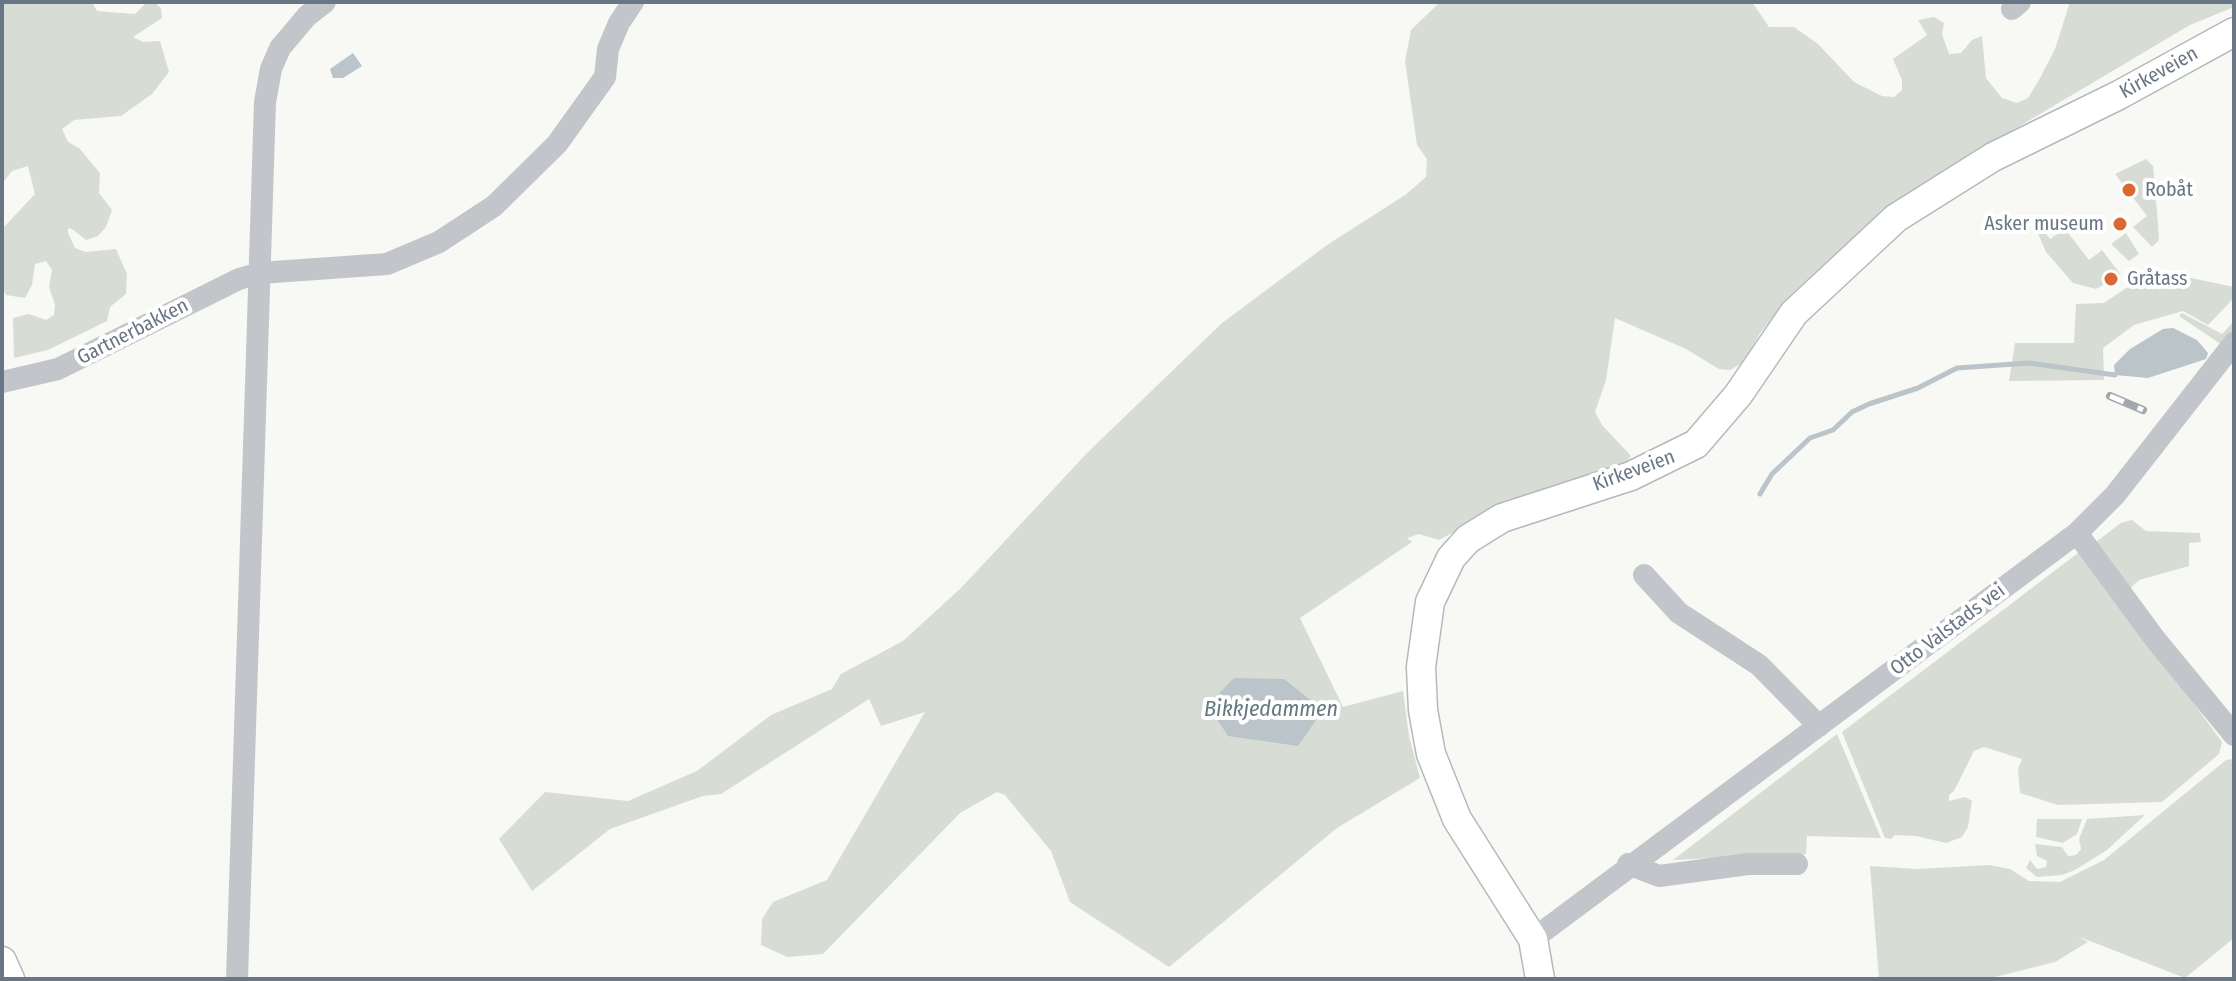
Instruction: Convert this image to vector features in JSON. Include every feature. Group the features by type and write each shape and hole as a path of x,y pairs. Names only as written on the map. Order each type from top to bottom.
{"main road":[{"name":"Kirkeveien","path":"1540,979 1533,939 1457,819 1431,754 1423,710 1425,629 1434,592 1455,552 1502,518 1631,476 1696,444 1738,395 1794,313 1896,218 1993,157 2119,95 2234,32"},
{"path":"2,961 10,979"}],"street":[{"path":"237,979 265,102 271,69 280,48 307,16 325,2"},
{"name":"Gartnerbakken","path":"2,382 58,369 109,347 205,295 260,273 387,264 439,242 494,206 557,144 605,77 608,49 633,2"},
{"name":"Otto Valstads vei","path":"1533,939 1628,864 2077,533 2115,495 2234,343"},
{"path":"2077,533 2155,639 2234,735"},
{"path":"1644,575 1679,613 1770,674 1819,726"},
{"path":"1628,864 1659,876 1748,864 1797,864"}],"shaded area":[{"path":"2,2 92,2 97,11 135,14 147,2 154,2 161,8 162,18 133,37 143,42 160,41 169,72 152,94 121,116 74,120 62,129 68,142 79,148 100,173 99,193 112,210 106,227 98,236 86,240 72,229 68,228 68,233 75,248 86,252 116,249 127,274 126,294 110,307 107,321 48,350 14,358 13,318 29,314 46,320 54,315 55,305 49,287 52,270 46,261 35,264 32,285 25,298 6,295 2,287 2,229 35,194 28,166 12,171 2,184"},
{"path":"1440,2 1752,2 1769,27 1794,27 1818,44 1854,82 1882,96 1894,97 1902,90 1902,80 1893,59 1927,35 1918,20 1934,17 1944,23 1942,34 1949,54 1961,53 1972,40 1982,36 1986,78 2002,98 2017,103 2028,98 2039,80 2055,49 2070,2 2234,2 2234,7 2190,25 1929,180 1880,215 1794,292 1760,333 1744,362 1730,370 1719,369 1686,349 1615,318 1606,380 1595,412 1602,425 1631,456 1624,465 1495,510 1439,540 1419,534 1407,538 1412,542 1300,618 1343,707 1403,691 1409,736 1420,778 1337,828 1169,967 1070,902 1051,851 1005,795 997,792 960,813 823,954 787,957 761,945 762,919 773,902 827,880 925,712 881,726 869,699 721,794 703,796 610,829 532,891 499,839 545,792 628,801 697,771 771,715 832,689 841,674 903,641 961,588 1088,452 1222,323 1327,245 1405,195 1426,177 1427,159 1417,145 1405,61 1411,30"},
{"path":"2146,159 2153,166 2158,224 2159,240 2152,247 2133,227 2147,216 2115,174"},
{"path":"2040,226 2050,239 2065,229 2089,260 2102,250 2121,275 2096,289 2073,283 2046,252 2037,231"},
{"path":"2126,233 2139,254 2129,261 2111,244"},
{"path":"2153,270 2234,287 2234,298 2208,325 2183,311 2134,325 2103,348 2104,380 2009,381 2015,343 2074,343 2076,304 2104,303"},
{"path":"2182,313 2222,334 2234,321 2234,333 2222,345 2179,316"},
{"path":"2132,520 2146,531 2200,533 2201,542 2189,543 2189,566 2139,580 2127,591 2096,542 2121,523"},
{"path":"2082,550 2222,742 2219,754 2162,802 2058,805 2020,793 2018,769 2022,759 1984,747 1974,751 1949,795 1949,801 1965,797 1972,801 1968,827 1962,837 1946,843 1916,836 1885,838 1842,732"},
{"path":"1837,734 1881,838 1807,836 1806,854 1673,860"},
{"path":"2234,759 2234,938 2185,978 2077,936 2088,942 2055,962 1987,979 1879,979 1870,866 1917,869 1989,865 2010,869 2029,881 2060,882 2104,860 2226,760"},
{"path":"2145,815 2107,850 2075,870 2062,875 2037,877 2026,868 2030,860 2037,869 2046,867 2047,861 2037,856 2035,844 2062,847 2068,856 2076,855 2081,849 2079,839 2087,819"},
{"path":"2037,819 2082,819 2077,834 2063,843 2036,837"}],"water":[{"path":"353,53 362,66 343,78 333,78 330,69"},
{"path":"2173,328 2197,340 2208,353 2206,359 2148,378 2115,375 2114,365 2130,349 2163,329"},
{"name":"Bikkjedammen","path":"1234,678 1284,679 1323,710 1298,746 1228,736 1208,705"}],"waterway":[{"path":"1760,494 1772,474 1810,438 1833,430 1852,412 1918,388 1957,368 2029,363 2115,375"}],"railway":[{"path":"2110,396 2143,410"}],"place":[{"name":"Robåt","path":"2129,190"},
{"name":"Asker museum","path":"2120,224"},
{"name":"Gråtass","path":"2111,279"}]}
